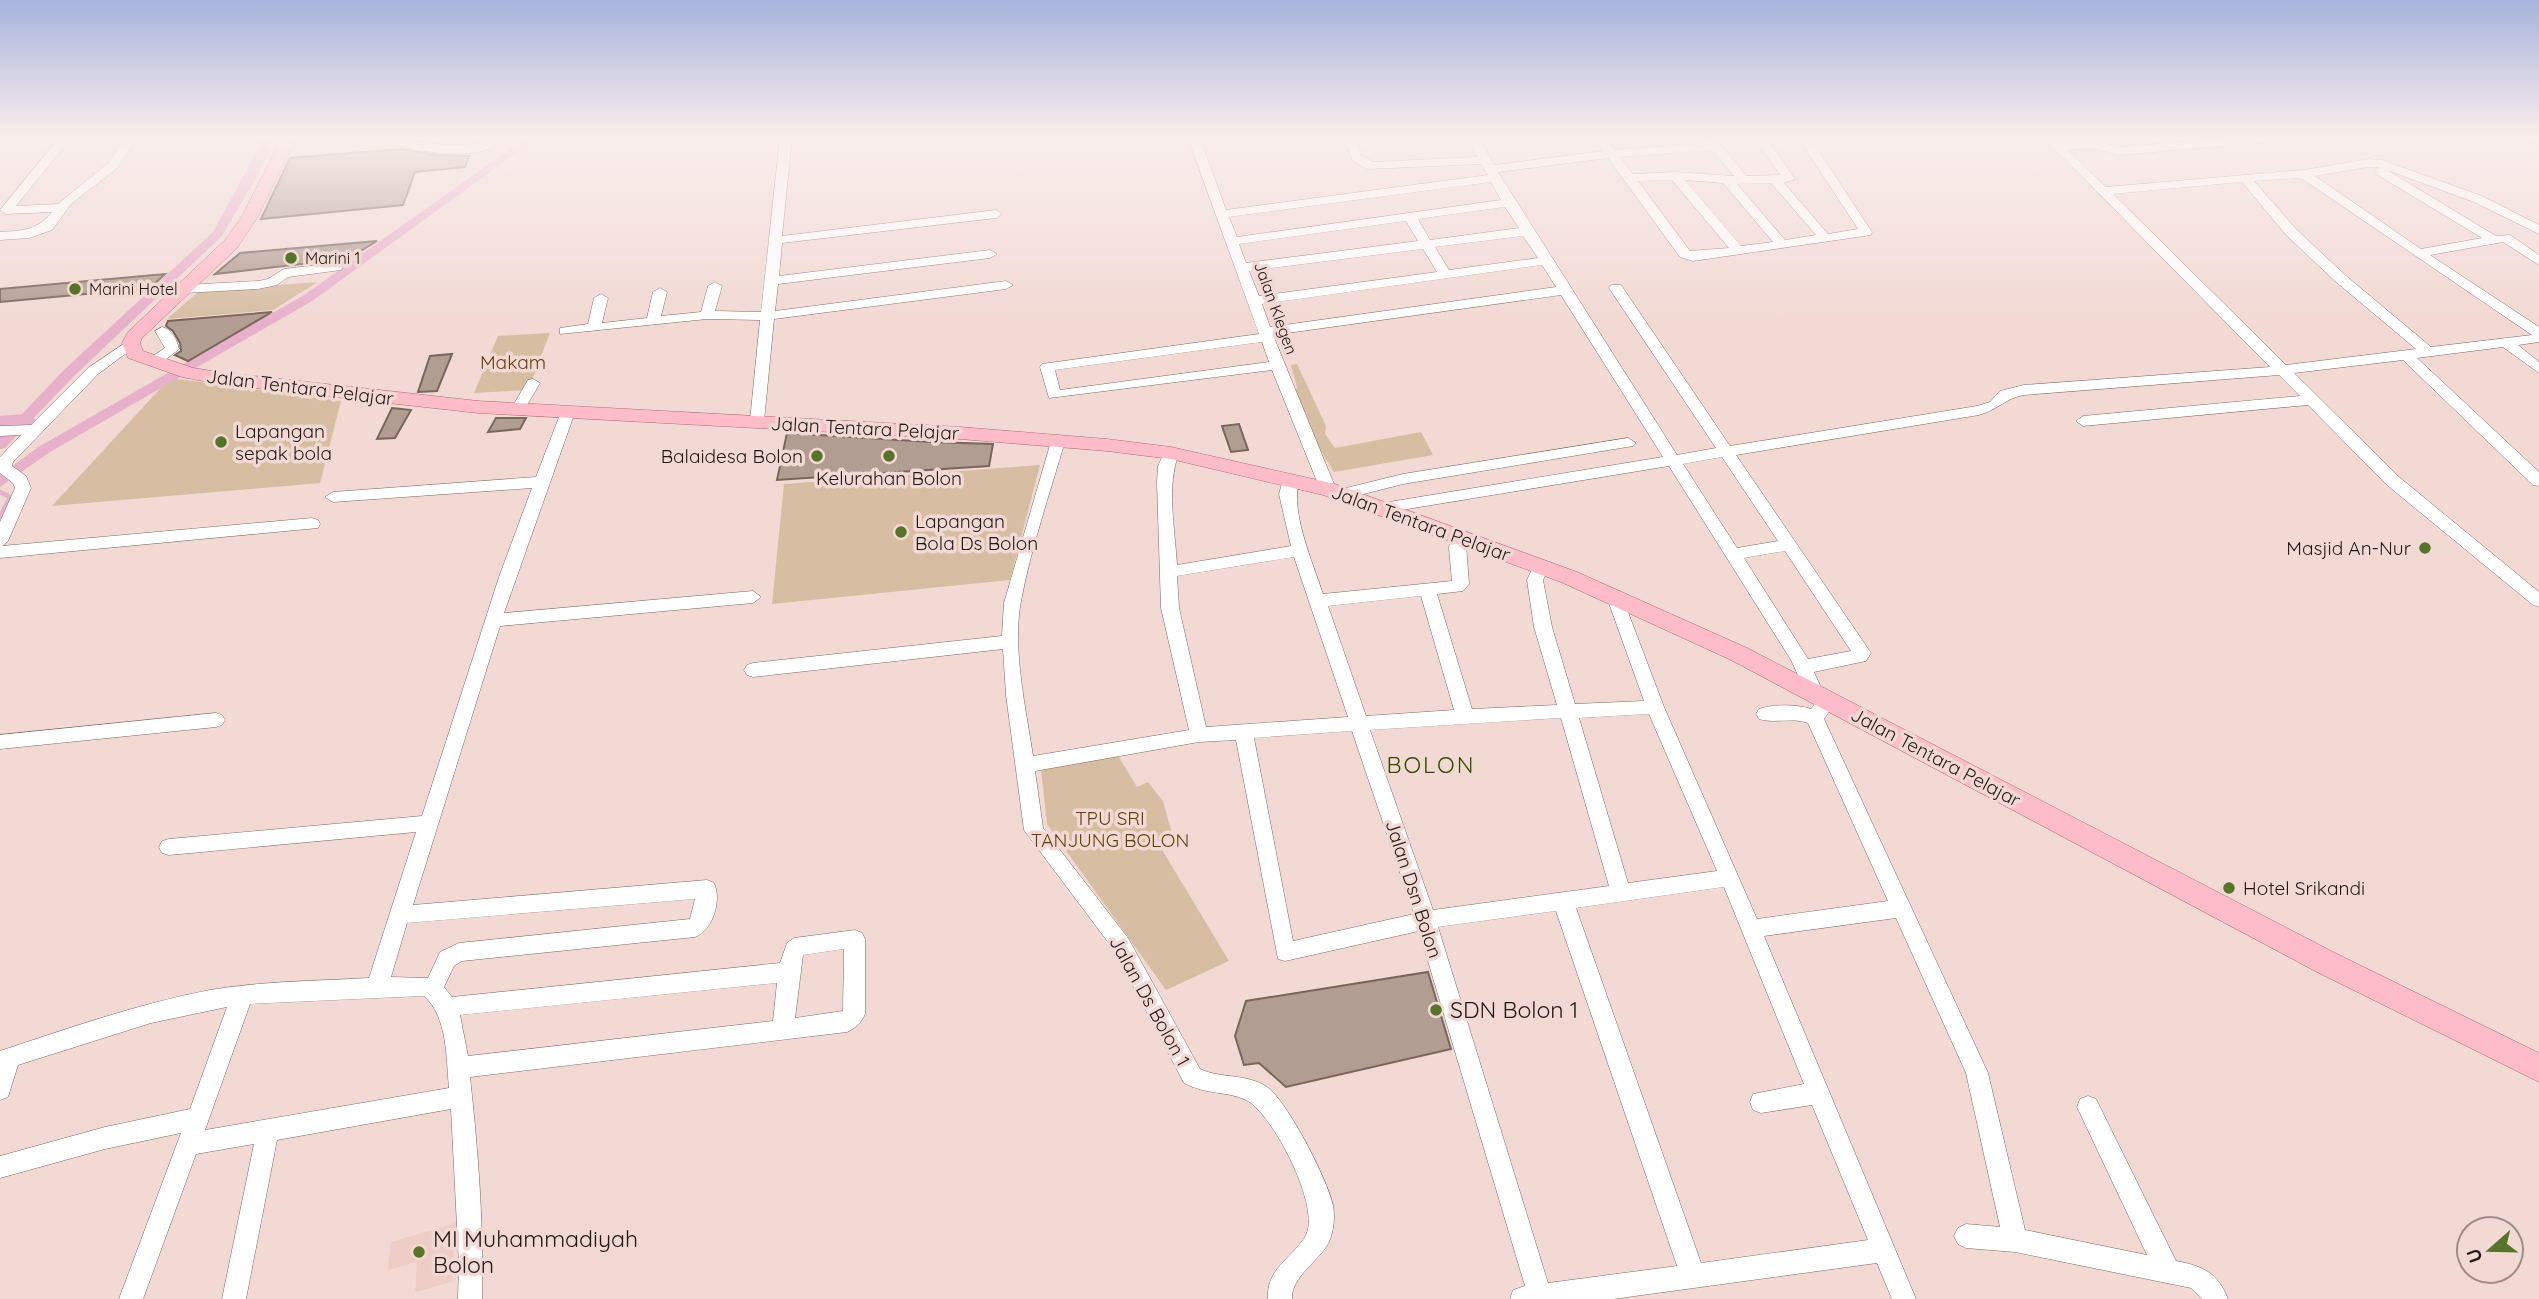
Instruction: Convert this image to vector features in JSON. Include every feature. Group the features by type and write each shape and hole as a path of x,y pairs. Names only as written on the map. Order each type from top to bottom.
{"main road":[{"path":"131,343 137,332 215,261 241,230 259,199"},
{"name":"Jalan Tentara Pelajar","path":"131,343 135,354 171,367 396,400 1057,441 1171,453 1336,491 1614,595 1819,703 1916,748 2325,962 2539,1068"}],"street":[{"path":"0,236 42,231 71,199"},
{"path":"757,421 781,199"},
{"name":"Jalan Klegen","path":"1216,199 1278,365 1336,491"},
{"path":"1222,214 1338,199"},
{"path":"1393,199 1429,246 1451,307"},
{"path":"1507,199 1804,667 1904,908 1977,1073 2015,1240"},
{"path":"1644,199 1688,256 1863,234 1866,229 1845,199"},
{"path":"1694,199 1738,251"},
{"path":"1743,199 1783,245"},
{"path":"1791,199 1826,239"},
{"path":"2111,199 2410,496 2539,601"},
{"path":"2263,199 2291,232 2340,278 2428,352"},
{"path":"2340,199 2539,335"},
{"path":"2429,199 2539,261"},
{"path":"2477,199 2539,232"},
{"path":"1233,241 1509,202"},
{"path":"3,211 61,208"},
{"path":"778,240 996,214"},
{"path":"1242,268 1529,231"},
{"path":"2420,253 2539,232"},
{"path":"772,281 990,254"},
{"path":"1255,301 1546,261"},
{"path":"186,289 258,285 272,282 283,273 336,267"},
{"path":"565,331 707,315 769,316 1006,285"},
{"path":"707,315 715,286"},
{"path":"1616,288 1863,655 1804,667"},
{"path":"1278,365 1056,402 1045,361 1266,334 1564,290"},
{"path":"653,321 660,292"},
{"path":"594,328 601,298"},
{"path":"162,331 170,341 171,367"},
{"path":"1383,508 1979,410 1995,405 2006,394 2024,390 2285,370 2506,342 2539,335"},
{"path":"2506,342 2539,369"},
{"path":"0,541 23,488 8,468 19,431 131,343"},
{"path":"2406,355 2539,481"},
{"path":"519,409 533,383"},
{"path":"2083,421 2311,400"},
{"path":"377,986 494,620 568,412"},
{"name":"Jalan Ds Bolon 1","path":"1057,441 1012,603 1011,642 1034,830 1121,944 1192,1076 1200,1082 1243,1087 1271,1106 1314,1183 1322,1212 1322,1228 1315,1245 1283,1278 1279,1299"},
{"path":"1336,491 1629,443"},
{"path":"1171,453 1166,466 1167,572 1176,640 1199,735"},
{"name":"Jalan Dsn Bolon","path":"1291,480 1287,494 1300,550 1426,920 1535,1298"},
{"path":"333,498 542,482"},
{"path":"0,552 312,524"},
{"path":"1318,601 1457,587 1461,584 1457,548 1459,535"},
{"path":"1734,554 1788,545"},
{"path":"1167,572 1300,550"},
{"path":"1541,567 1535,580 1544,627 1621,893"},
{"path":"1427,589 1465,716"},
{"path":"1614,595 1655,707 1730,878 1904,1299"},
{"path":"494,620 753,597"},
{"path":"753,670 1011,642"},
{"path":"1765,714 1801,713 1819,703"},
{"path":"1025,765 1199,735 1465,716 1655,707"},
{"path":"0,742 216,720"},
{"path":"1244,732 1285,951 1426,920 1730,878"},
{"path":"169,847 428,823"},
{"path":"400,915 707,888 702,922 695,928 459,952 447,959 433,989"},
{"path":"1563,901 1693,1276"},
{"path":"1751,929 1904,908"},
{"path":"458,1068 850,1020 856,1011 856,940 801,944 794,950 783,1028"},
{"path":"447,1007 789,972"},
{"path":"0,1089 4,1059 142,1015 243,995 377,986 418,985 433,989 447,1007 458,1068 471,1265 470,1299"},
{"path":"131,1299 243,995"},
{"path":"1761,1102 1818,1093"},
{"path":"189,1144 461,1096"},
{"path":"2088,1107 2169,1273"},
{"path":"0,1167 105,1138 198,1118"},
{"path":"234,1299 268,1130"},
{"path":"1966,1236 2015,1240 2196,1277 2207,1284 2216,1299"},
{"path":"1535,1298 1884,1250"}],"shaded area":[{"path":"456,1223 452,1282 415,1292 417,1262 388,1270 391,1242"}],"green space":[{"path":"318,282 273,310 167,319 199,291"},
{"name":"Makam","path":"550,333 528,390 474,393 498,336"},
{"path":"1297,364 1326,426 1325,434 1335,448 1421,432 1433,455 1334,472 1312,437 1294,394 1297,387 1291,365"},
{"name":"Lapangan sepak bola","path":"170,378 341,401 320,483 52,506"},
{"name":"Lapangan Bola Ds Bolon","path":"1040,465 1010,580 772,604 784,484"},
{"name":"TPU SRI TANJUNG BOLON","path":"1117,754 1137,787 1148,782 1163,801 1173,837 1158,843 1229,961 1166,990 1047,824 1041,769"}],"building":[{"path":"271,199 405,199 403,205 261,219"},
{"name":"Marini 1","path":"377,241 341,263 336,260 215,274 240,253"},
{"name":"Marini Hotel","path":"165,274 150,288 0,302 0,289"},
{"path":"272,312 188,361 175,355 181,351 180,343 173,331 166,326 168,321"},
{"path":"452,354 437,391 418,392 430,356"},
{"path":"392,408 411,410 395,438 377,439"},
{"path":"496,418 526,418 520,429 488,432"},
{"path":"1239,424 1248,450 1231,452 1222,426"},
{"path":"787,433 993,444 989,466 777,480"},
{"name":"SDN Bolon 1","path":"1428,972 1451,1049 1286,1087 1259,1063 1244,1065 1235,1036 1246,1001"}],"waterway":[{"path":"0,445 69,373 218,234 238,199"},
{"path":"0,482 45,449 308,298 447,199"},
{"path":"0,423 25,421"},
{"path":"0,492 10,497 0,517"}],"place":[{"name":"Marini 1","path":"291,258"},
{"name":"Marini Hotel","path":"75,289"},
{"name":"Lapangan sepak bola","path":"221,442"},
{"name":"Balaidesa Bolon","path":"817,456"},
{"name":"Kelurahan Bolon","path":"889,456"},
{"name":"Lapangan Bola Ds Bolon","path":"901,532"},
{"name":"Masjid An-Nur","path":"2425,548"},
{"name":"Hotel Srikandi","path":"2229,888"},
{"name":"SDN Bolon 1","path":"1436,1010"},
{"name":"MI Muhammadiyah Bolon","path":"419,1252"}],"district":[{"name":"BOLON","path":"1431,765"}]}
